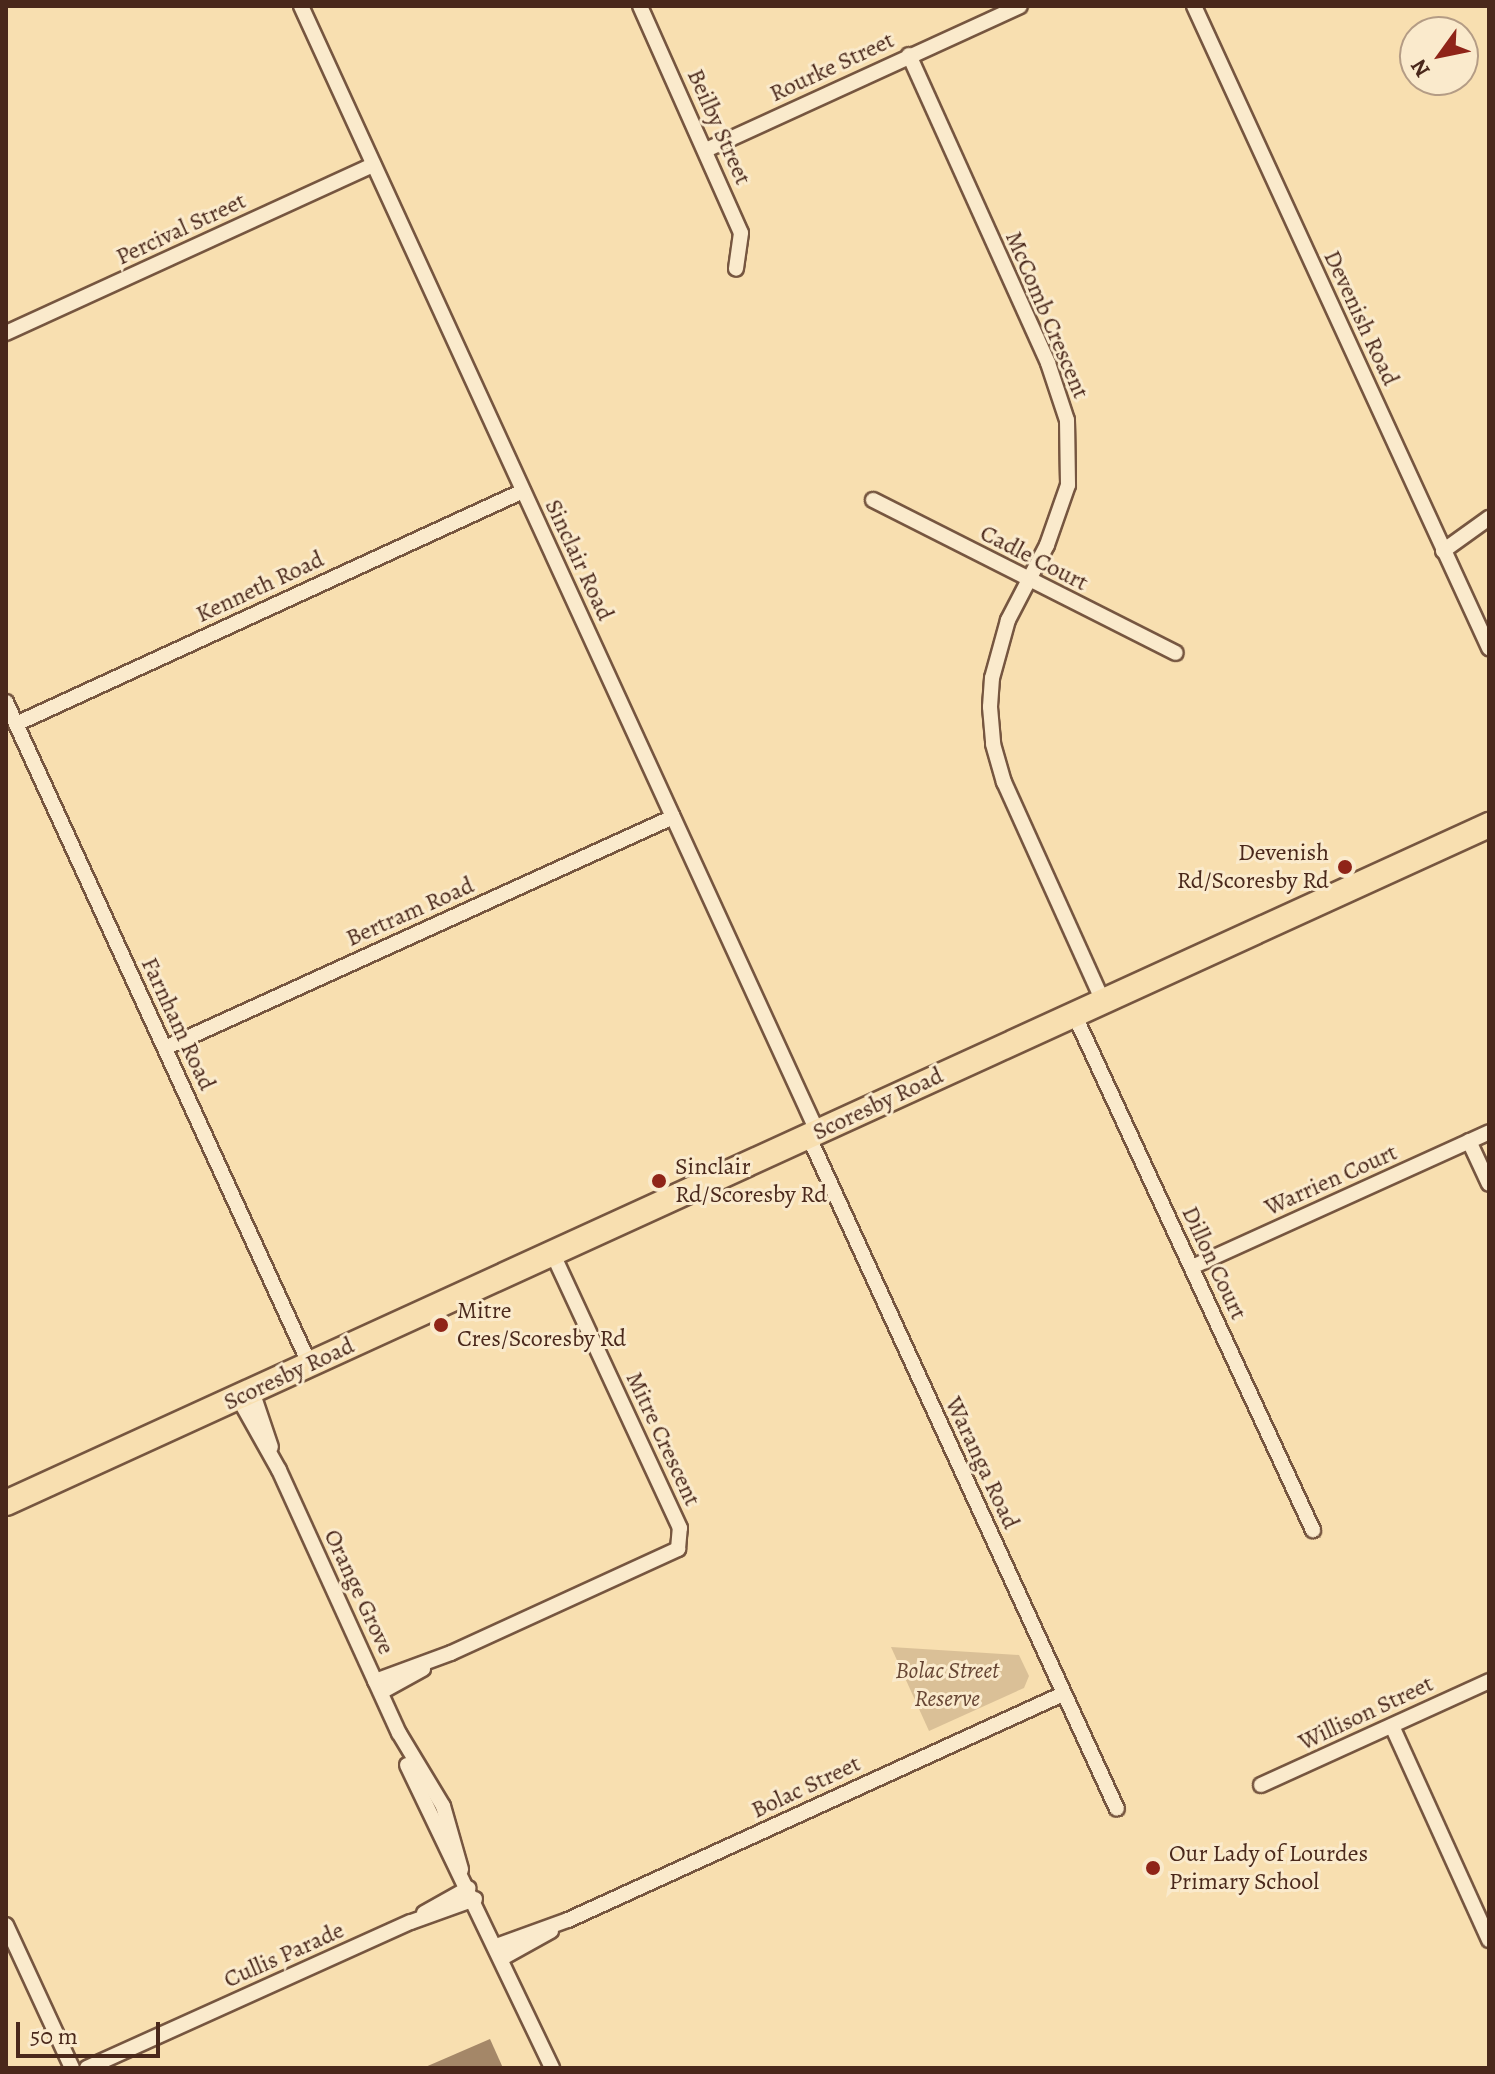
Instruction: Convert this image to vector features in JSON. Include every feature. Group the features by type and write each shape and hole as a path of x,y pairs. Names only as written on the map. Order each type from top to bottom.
{"main road":[{"name":"Scoresby Road","path":"6,1503 1489,825"}],"street":[{"name":"Sinclair Road","path":"301,6 673,817 813,1133"},
{"name":"Beilby Street","path":"640,6 741,233 736,269"},
{"name":"Rourke Street","path":"706,150 1020,6"},
{"name":"Devenish Road","path":"1194,6 1489,648"},
{"name":"McComb Crescent","path":"909,55 1048,363 1067,420 1068,485 997,654 990,707 993,744 1004,782 1103,1001"},
{"name":"Percival Street","path":"6,333 373,165"},
{"name":"Kenneth Road","path":"16,724 523,491"},
{"name":"Cadle Court","path":"873,500 1176,653"},
{"path":"1443,551 1489,518"},
{"name":"Farnham Road","path":"6,702 310,1365"},
{"name":"Bertram Road","path":"165,1048 673,817"},
{"name":"Dillon Court","path":"1074,1014 1313,1530"},
{"name":"Warrien Court","path":"1192,1267 1489,1132"},
{"name":"Waranga Road","path":"813,1133 1117,1809"},
{"path":"1469,1141 1489,1184"},
{"name":"Mitre Crescent","path":"378,1686 678,1549 680,1528 552,1252"},
{"name":"Orange Grove","path":"245,1394 399,1733 443,1806 461,1869 552,2068"},
{"name":"Willison Street","path":"1261,1785 1489,1681"},
{"name":"Bolac Street","path":"499,1952 1063,1694"},
{"path":"1392,1726 1489,1940"},
{"name":"Cullis Parade","path":"87,2068 472,1894"},
{"path":"6,1925 72,2068"}],"green space":[{"name":"Bolac Street Reserve","path":"891,1647 1019,1655 1029,1676 1024,1688 929,1731"}],"building":[{"path":"490,2039 503,2068 423,2068"}],"place":[{"name":"Devenish Rd/Scoresby Rd","path":"1345,867"},
{"name":"Sinclair Rd/Scoresby Rd","path":"659,1181"},
{"name":"Mitre Cres/Scoresby Rd","path":"441,1325"},
{"name":"Our Lady of Lourdes Primary School","path":"1153,1868"}]}
